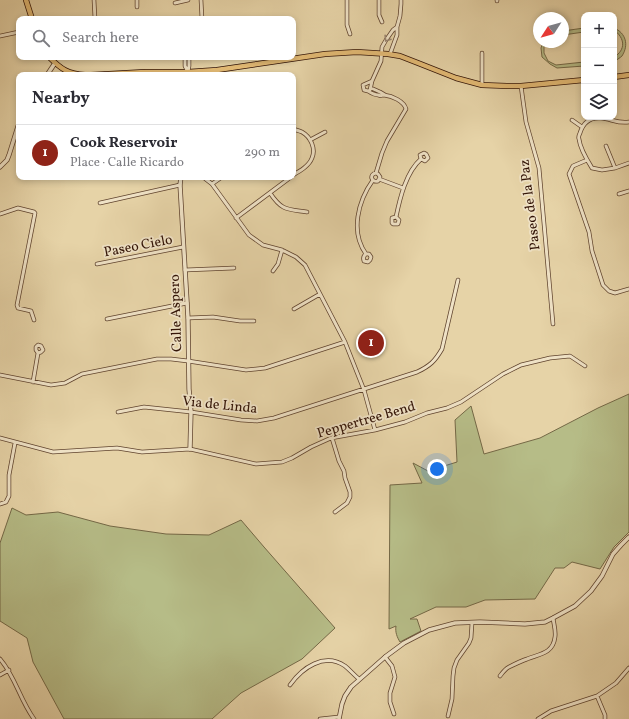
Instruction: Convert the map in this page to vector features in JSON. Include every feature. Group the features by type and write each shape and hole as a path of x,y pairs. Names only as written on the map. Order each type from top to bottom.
{"main road":[{"path":"26,0 31,16"},
{"path":"296,59 325,54 356,52 390,54 400,56 456,78 482,85 520,86 581,80"},
{"path":"52,60 68,72"},
{"path":"198,72 287,60"},
{"path":"617,77 629,75"}],"street":[{"path":"94,0 95,16"},
{"path":"137,0 137,6"},
{"path":"175,3 188,0"},
{"path":"201,0 202,16"},
{"path":"346,0 347,25 350,34"},
{"path":"379,0 379,15 382,22"},
{"path":"390,54 397,34 401,0"},
{"path":"370,90 372,81 381,61 382,46 393,30 397,27"},
{"path":"0,36 16,33"},
{"path":"482,53 482,85"},
{"path":"185,60 185,66 188,72"},
{"path":"188,72 189,60"},
{"path":"49,72 55,63"},
{"path":"366,254 362,249 358,235 358,212 363,196 373,180 371,178 372,175 373,173 376,173 382,153 406,109 401,102 393,98 385,95 379,96 370,90 364,90 363,85 372,81"},
{"name":"Paseo de la Paz","path":"520,86 526,122 539,168 553,324"},
{"path":"572,120 582,127"},
{"path":"589,120 582,127 578,138 592,168 602,170 615,168 629,163"},
{"path":"614,120 624,123 629,122"},
{"path":"296,130 303,132 310,140 313,148 312,157 306,166 296,173"},
{"path":"310,140 326,132"},
{"path":"0,167 7,160 16,134"},
{"path":"606,146 615,168"},
{"path":"396,216 404,188 413,166 421,159"},
{"path":"587,160 573,166 569,174 589,232 592,251 603,285 609,291 615,293 629,289"},
{"path":"376,173 379,175 380,179 404,188"},
{"path":"373,180 375,182 380,179"},
{"name":"Calle Aspero","path":"181,180 184,270 188,318 188,361 191,412 190,449"},
{"path":"207,180 212,184 249,235 263,245 282,250 296,257 305,265 346,342 364,390 375,430"},
{"path":"212,184 218,180"},
{"path":"236,218 287,180"},
{"path":"100,203 180,185"},
{"path":"619,194 629,191"},
{"path":"270,193 277,203 287,209 307,212"},
{"path":"0,214 18,208 35,213 17,305 18,308 31,311 34,320"},
{"name":"Paseo Cielo","path":"96,264 183,247"},
{"path":"273,271 278,264 282,250"},
{"path":"184,270 234,268"},
{"name":"Via de Linda","path":"118,412 144,407 257,421 274,418 417,372 430,365 437,358 443,346 458,280"},
{"path":"294,309 320,294"},
{"path":"107,319 187,303"},
{"path":"188,318 213,317 240,321 254,321"},
{"path":"0,376 51,385 65,383 82,374 157,359 188,361 246,370 265,368 346,342"},
{"path":"32,382 38,352"},
{"name":"Peppertree Bend","path":"0,438 53,452 117,448 142,452 190,449 256,464 282,462 332,438 375,430 447,408 461,402 503,374 521,365 550,358 570,356 585,366"},
{"path":"332,438 350,492 350,497 346,505 335,512"},
{"path":"0,504 6,502 9,496 10,463 15,443"},
{"path":"320,719 339,718 345,696 359,679 384,656 404,643 429,630 455,623 480,622 525,624 545,622 569,611 592,591 602,576 613,554 629,537"},
{"path":"500,676 504,670 509,667 541,655 550,649 554,644 556,630 553,618"},
{"path":"448,716 452,699 452,676 454,668 457,660 471,638 472,623"},
{"path":"384,656 392,666 395,677 390,693 390,702 394,714"},
{"path":"0,659 9,670 34,719"},
{"path":"290,685 296,676 304,670 315,663 322,662 339,663 359,679"},
{"path":"538,719 551,711 597,696 616,683 629,668"},
{"path":"0,675 9,670"},
{"path":"597,696 605,719"}],"green space":[{"path":"581,28 581,32 569,34 569,30"},
{"path":"617,30 624,36 626,44 622,56 617,60 617,55 621,51 623,44"},
{"path":"541,48 544,48 544,53 548,61 556,65 581,62 581,66 557,68 542,57"},
{"path":"629,394 629,532 614,547 600,569 572,562 564,568 555,568 535,599 485,600 466,607 436,607 410,619 417,619 421,631 400,642 396,634 396,626 389,629 390,485 422,483 413,463 428,471 457,462 455,420 471,406 484,454 540,438"},
{"path":"12,508 26,515 58,512 110,526 166,534 209,535 241,520 335,628 302,659 241,693 212,719 64,719 33,662 27,638 0,621 0,543"}],"place":[{"name":"Cook Reservoir","path":"371,343"}]}
